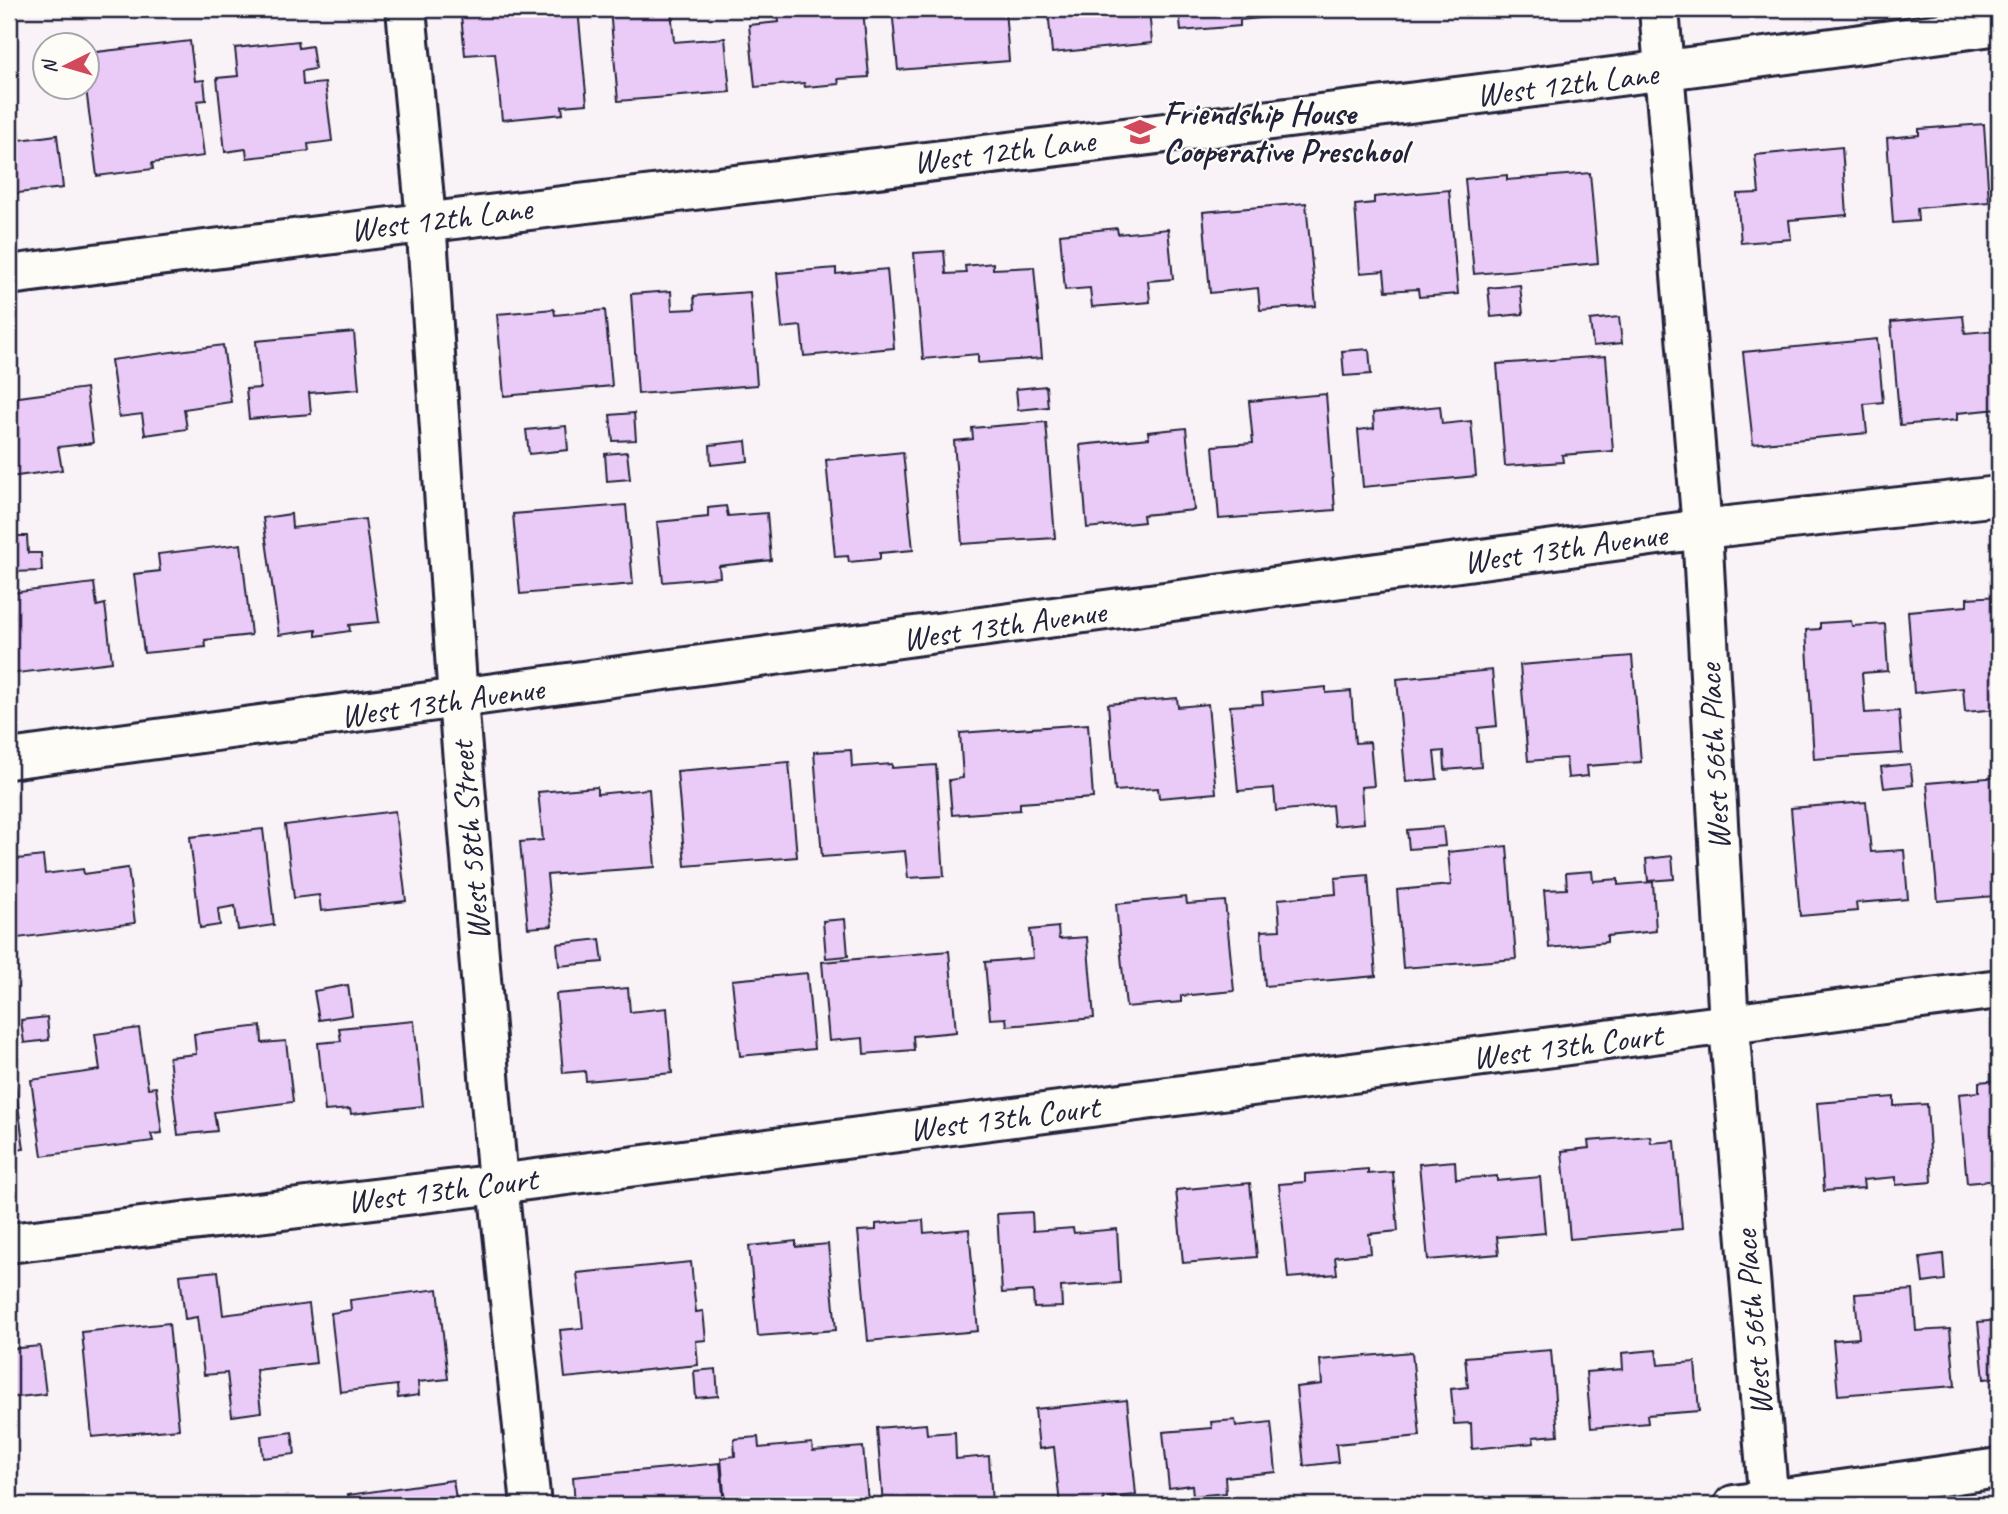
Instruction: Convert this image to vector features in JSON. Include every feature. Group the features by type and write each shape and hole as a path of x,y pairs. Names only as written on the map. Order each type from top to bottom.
{"street":[{"name":"West 58th Street","path":"406,9 426,220 458,700 498,1184 531,1505"},
{"name":"West 56th Place","path":"1659,9 1702,529 1757,1504"},
{"name":"West 12th Lane","path":"9,275 426,220 1665,72 1999,25"},
{"name":"West 13th Avenue","path":"9,759 1702,529 1999,496"},
{"name":"West 13th Court","path":"9,1243 498,1184 1999,989"},
{"path":"1757,1504 1999,1468"}],"building":[{"path":"530,9 578,9 587,104 562,106 563,114 502,120 495,53 465,55 461,15"},
{"path":"610,9 671,9 674,42 725,38 730,92 618,101"},
{"path":"863,9 869,77 838,79 839,84 805,87 804,83 755,87 749,25 779,22 778,12"},
{"path":"892,9 1005,9 1009,61 898,70"},
{"path":"1048,9 1149,9 1152,43 1052,53"},
{"path":"1179,9 1290,9 1290,15 1240,20 1240,26 1181,31"},
{"path":"190,41 195,81 204,80 206,100 197,101 204,156 152,163 153,169 97,176 88,102 102,102 102,51"},
{"path":"298,41 299,48 312,46 315,69 302,71 303,85 325,83 332,141 308,144 309,151 247,158 246,149 225,152 217,78 238,76 235,48"},
{"path":"17,120 20,140 57,135 63,188 9,194 9,121"},
{"path":"1984,124 1989,202 1917,208 1918,221 1893,223 1887,138 1919,135 1919,129"},
{"path":"1842,147 1847,215 1789,220 1791,239 1741,243 1737,194 1759,193 1755,155"},
{"path":"1590,173 1598,263 1474,274 1465,179 1507,175 1507,180"},
{"path":"1449,190 1458,294 1419,297 1418,289 1386,291 1384,271 1360,273 1355,205 1374,203 1374,197"},
{"path":"1306,203 1316,306 1260,310 1258,288 1210,293 1203,212"},
{"path":"1117,228 1118,234 1168,229 1173,279 1148,281 1150,302 1092,307 1090,288 1065,290 1060,234"},
{"path":"944,251 946,274 966,273 965,266 993,263 993,269 1034,267 1042,358 978,363 978,354 923,359 914,253"},
{"path":"836,268 836,274 887,269 894,348 804,356 801,326 782,328 777,273"},
{"path":"1520,285 1523,314 1491,317 1488,288"},
{"path":"671,291 672,310 695,309 694,296 750,292 757,385 638,394 631,294"},
{"path":"554,309 555,315 605,310 612,386 504,396 497,314"},
{"path":"1963,316 1965,333 1999,330 1999,409 1957,413 1957,420 1900,425 1891,322"},
{"path":"1619,317 1622,343 1593,346 1590,320"},
{"path":"354,332 359,389 309,393 311,414 249,419 246,389 260,388 256,341"},
{"path":"1877,339 1883,402 1864,404 1867,433 1753,444 1743,352"},
{"path":"223,345 231,402 184,409 187,429 145,435 142,414 119,417 111,360"},
{"path":"1369,349 1371,374 1344,376 1342,351"},
{"path":"1606,356 1613,451 1562,455 1563,462 1505,466 1497,364"},
{"path":"9,381 11,398 86,388 93,443 58,447 62,470 9,477"},
{"path":"1046,386 1048,407 1018,410 1016,389"},
{"path":"1326,394 1335,510 1219,519 1213,446 1253,443 1249,401"},
{"path":"1440,406 1442,424 1471,421 1476,476 1363,487 1358,430 1374,428 1373,413"},
{"path":"634,413 636,440 613,441 610,415"},
{"path":"1046,422 1055,538 962,544 954,441 973,439 972,428"},
{"path":"566,426 568,450 529,454 526,430"},
{"path":"1186,428 1194,510 1143,515 1144,522 1087,528 1080,445 1149,438 1148,432"},
{"path":"746,441 748,461 711,465 710,445"},
{"path":"627,452 630,479 607,481 605,454"},
{"path":"903,452 913,550 880,553 880,559 849,562 848,556 835,557 826,460"},
{"path":"626,505 633,584 520,594 513,514"},
{"path":"726,506 728,516 767,513 771,560 719,566 720,577 663,582 657,522 708,517 708,508"},
{"path":"291,514 292,528 365,519 379,622 349,625 350,631 316,636 316,630 279,635 263,518"},
{"path":"9,536 27,536 28,553 41,553 42,571 9,572"},
{"path":"241,544 251,635 205,640 206,647 144,653 134,574 160,571 158,554"},
{"path":"94,583 97,606 105,604 112,662 9,674 9,618 14,617 10,593"},
{"path":"1999,596 1999,709 1965,712 1963,688 1914,693 1908,611 1967,606 1967,598"},
{"path":"1851,621 1852,626 1885,624 1888,671 1862,673 1865,713 1899,711 1902,753 1814,759 1806,630 1820,629 1820,623"},
{"path":"1632,656 1641,762 1587,766 1588,776 1568,778 1566,758 1528,761 1520,665"},
{"path":"1492,670 1497,726 1478,728 1481,767 1445,770 1444,751 1434,752 1437,779 1406,782 1397,679"},
{"path":"1326,687 1326,693 1351,691 1355,743 1370,742 1374,786 1361,787 1364,823 1334,826 1332,805 1276,811 1274,788 1238,791 1230,706 1263,704 1262,693"},
{"path":"1177,698 1178,707 1208,704 1216,793 1159,798 1158,788 1115,791 1108,704"},
{"path":"1088,724 1093,798 1020,803 1020,810 952,815 949,780 963,778 960,733"},
{"path":"851,750 852,767 936,765 944,876 908,878 905,851 822,857 814,752"},
{"path":"789,762 797,857 685,866 677,771"},
{"path":"1910,764 1913,785 1884,788 1881,767"},
{"path":"1999,777 1999,903 1995,904 1994,896 1938,901 1927,783"},
{"path":"597,787 597,794 649,789 655,867 547,875 552,926 528,928 520,842 543,840 538,792"},
{"path":"1866,802 1871,852 1904,850 1908,899 1856,903 1857,911 1800,916 1791,808"},
{"path":"395,811 406,901 321,911 319,895 294,898 285,825"},
{"path":"1443,827 1445,846 1409,849 1407,830"},
{"path":"263,829 274,925 238,930 235,906 218,909 220,925 200,928 190,837"},
{"path":"1507,846 1516,959 1403,968 1397,890 1451,885 1448,852"},
{"path":"43,856 45,874 83,869 84,874 128,868 135,923 18,938 9,860"},
{"path":"1672,856 1674,879 1648,881 1646,859"},
{"path":"1592,871 1593,881 1618,879 1618,885 1653,882 1656,931 1607,936 1607,942 1549,948 1544,890 1567,889 1566,873"},
{"path":"1368,875 1376,976 1265,986 1261,931 1280,930 1278,899 1336,894 1335,878"},
{"path":"1186,897 1187,904 1225,901 1234,991 1181,996 1181,1002 1126,1007 1116,904"},
{"path":"845,919 848,956 826,958 823,921"},
{"path":"1058,927 1059,939 1087,937 1094,1018 1007,1026 1006,1018 990,1019 985,962 1033,958 1030,930"},
{"path":"600,939 603,962 559,966 557,944"},
{"path":"949,951 956,1032 913,1036 914,1050 864,1054 863,1038 829,1041 822,962"},
{"path":"807,973 814,1049 740,1056 732,980"},
{"path":"348,985 352,1015 319,1020 314,991"},
{"path":"628,988 630,1012 667,1008 672,1073 586,1081 585,1071 563,1073 556,994"},
{"path":"47,1017 49,1040 24,1043 21,1020"},
{"path":"414,1021 423,1106 351,1114 350,1109 325,1111 318,1043 341,1041 339,1028"},
{"path":"261,1026 262,1043 286,1041 293,1102 214,1112 217,1131 178,1135 169,1057 196,1054 194,1034"},
{"path":"139,1028 148,1088 156,1087 162,1133 151,1134 153,1141 42,1156 31,1080 100,1070 95,1034"},
{"path":"9,1068 13,1068 24,1149 9,1151"},
{"path":"1999,1080 1999,1180 1967,1183 1959,1094 1979,1092 1979,1082"},
{"path":"1894,1097 1894,1106 1927,1104 1932,1182 1896,1185 1896,1177 1863,1180 1864,1188 1824,1191 1817,1103"},
{"path":"1650,1136 1651,1143 1675,1141 1682,1229 1570,1239 1562,1151 1589,1148 1588,1141"},
{"path":"1455,1161 1456,1179 1497,1176 1497,1181 1540,1177 1545,1233 1497,1237 1499,1254 1428,1260 1419,1164"},
{"path":"1368,1169 1368,1174 1393,1172 1398,1231 1369,1234 1371,1253 1335,1257 1337,1274 1288,1278 1279,1184 1305,1182 1305,1174"},
{"path":"1250,1183 1257,1257 1183,1263 1176,1190"},
{"path":"1032,1212 1033,1231 1073,1228 1074,1233 1117,1229 1120,1283 1061,1287 1062,1307 1034,1308 1033,1291 1002,1293 997,1214"},
{"path":"923,1220 924,1233 969,1229 978,1331 868,1341 858,1231 876,1230 876,1224"},
{"path":"796,1241 796,1247 828,1244 836,1330 758,1336 749,1246"},
{"path":"1943,1254 1945,1280 1923,1283 1920,1257"},
{"path":"691,1262 696,1312 703,1311 706,1340 696,1341 698,1365 565,1378 560,1330 583,1328 577,1273"},
{"path":"218,1271 223,1315 309,1304 316,1363 256,1370 261,1412 232,1416 227,1373 204,1375 197,1317 185,1319 180,1275"},
{"path":"438,1289 448,1379 418,1382 419,1395 398,1398 397,1385 340,1392 331,1313 351,1310 350,1300"},
{"path":"1913,1290 1916,1331 1950,1329 1955,1386 1838,1395 1833,1340 1859,1338 1855,1294"},
{"path":"1999,1320 1999,1377 1984,1379 1978,1322"},
{"path":"169,1323 179,1429 92,1437 82,1332"},
{"path":"40,1346 46,1394 9,1398 9,1349"},
{"path":"1551,1350 1558,1435 1533,1437 1534,1443 1472,1449 1471,1423 1454,1424 1451,1389 1468,1387 1465,1357"},
{"path":"1656,1350 1658,1365 1695,1362 1699,1411 1647,1415 1648,1423 1591,1428 1586,1372 1623,1369 1622,1353"},
{"path":"1412,1352 1420,1436 1336,1444 1338,1462 1304,1466 1296,1387 1322,1384 1320,1360"},
{"path":"716,1369 718,1396 696,1398 694,1371"},
{"path":"1127,1400 1136,1495 1103,1498 1104,1503 1060,1505 1054,1447 1039,1449 1035,1409"},
{"path":"1235,1420 1236,1426 1271,1422 1276,1472 1225,1477 1226,1493 1193,1496 1192,1485 1169,1488 1163,1432 1212,1428 1211,1422"},
{"path":"926,1424 927,1434 955,1432 956,1459 989,1456 992,1505 883,1505 877,1428"},
{"path":"292,1432 295,1454 263,1458 261,1436"},
{"path":"758,1437 759,1448 812,1443 813,1451 863,1447 868,1501 826,1505 725,1505 721,1458 735,1456 734,1439"},
{"path":"720,1463 724,1505 575,1505 573,1477"},
{"path":"453,1480 457,1505 350,1505 348,1495"}],"place":[{"name":"Friendship House Cooperative Preschool","path":"1140,132"}]}
